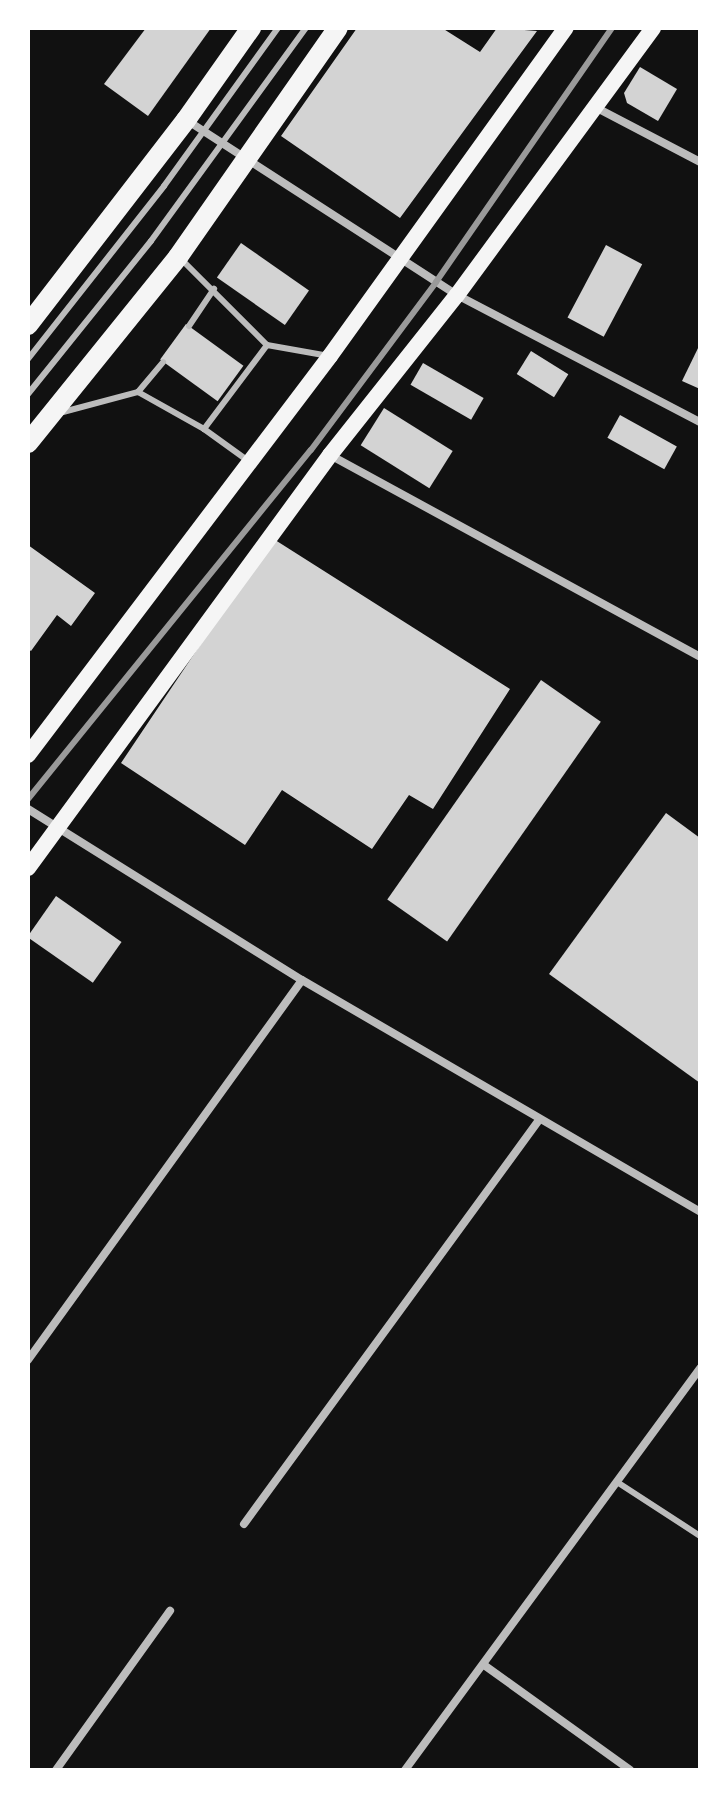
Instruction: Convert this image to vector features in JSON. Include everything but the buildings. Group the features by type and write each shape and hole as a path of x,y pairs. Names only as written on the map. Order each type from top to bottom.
{"main road":[{"path":"28,443 178,257 338,28"},
{"path":"28,755 330,356 566,28"},
{"path":"28,868 330,455 457,295 653,28"},
{"path":"28,325 186,120 249,29"}],"street":[{"path":"595,107 700,162"},
{"path":"186,120 457,295 700,422"},
{"path":"330,455 700,657"},
{"path":"28,809 302,980 700,1212"},
{"path":"28,1360 302,980"},
{"path":"244,1524 539,1120"},
{"path":"405,1770 700,1368"},
{"path":"56,1770 170,1611"},
{"path":"484,1665 630,1770"}],"lane":[{"path":"28,359 205,132 278,28"},
{"path":"28,394 224,145 306,28"},
{"path":"178,257 214,289 267,345 330,356"},
{"path":"189,326 214,289"},
{"path":"204,429 267,345"},
{"path":"51,415 138,392 163,362"},
{"path":"138,392 204,429 250,462"},
{"path":"617,1482 700,1536"}],"railway":[{"path":"28,799 311,450 436,282 612,28"}]}
